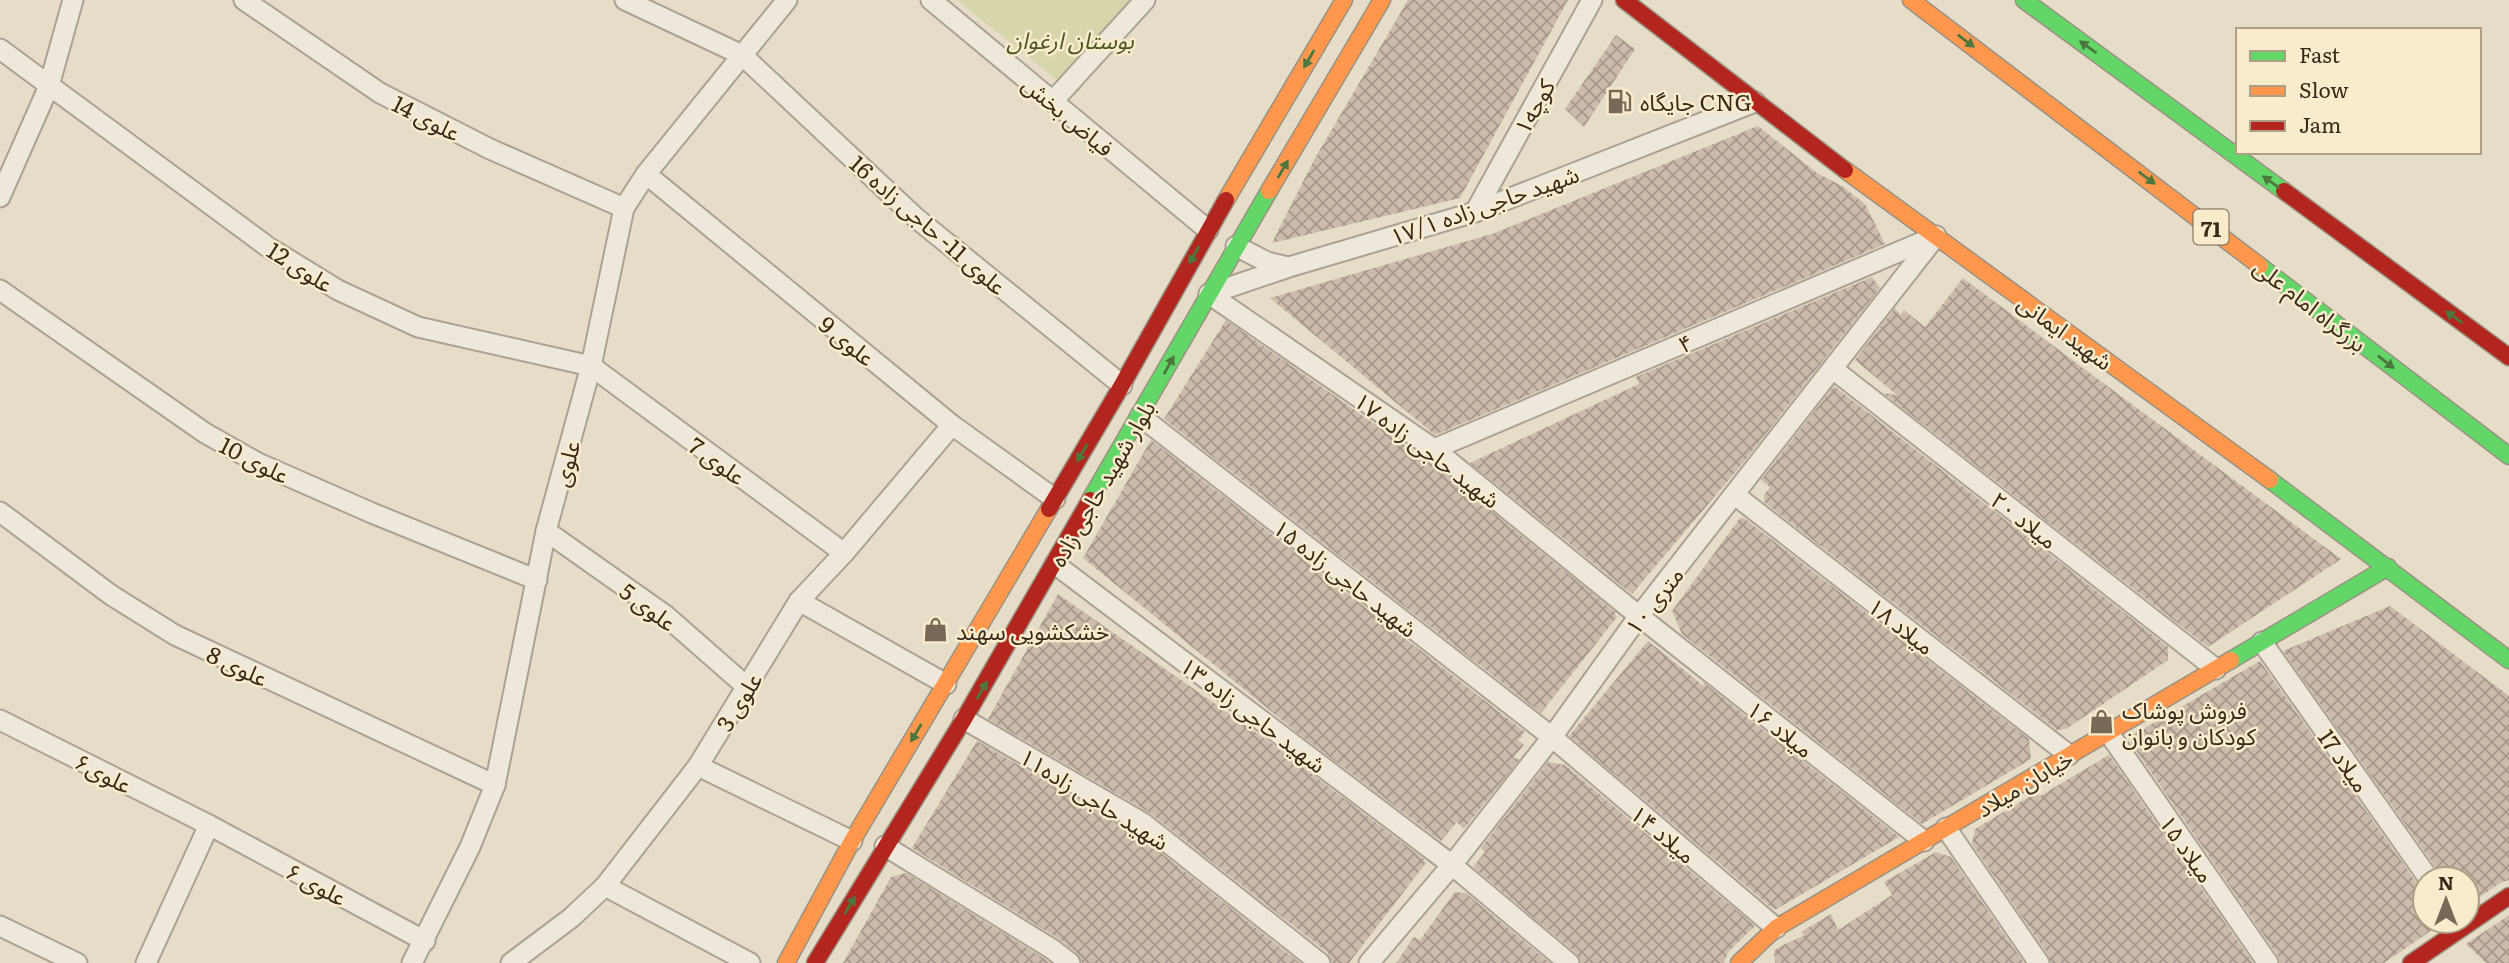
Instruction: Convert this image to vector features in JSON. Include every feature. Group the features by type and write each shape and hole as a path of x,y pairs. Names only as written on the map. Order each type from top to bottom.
{"main road":[{"name":"بلوار شهید حاجی زاده","path":"786,963 852,841 1122,385 1208,230 1343,0"},
{"name":"بلوار شهید حاجی زاده","path":"815,963 964,719 1382,0"},
{"name":"شهید ایمانی","path":"1624,0 1755,102 2388,567 2509,660"},
{"name":"بزرگراه امام علی","path":"1911,0 2509,456"},
{"path":"2024,0 2509,357"},
{"path":"1208,230 1237,246"},
{"name":"خیابان میلاد","path":"1744,961 1776,928 2388,567"},
{"path":"2481,912 2509,896"},
{"path":"2411,963 2436,957 2452,935"}],"street":[{"path":"0,197 49,86 73,0"},
{"name":"علوی 14","path":"244,0 380,93 489,149 624,208"},
{"name":"علوی 11- حاجی زاده 16","path":"625,0 743,55 916,218 1122,385"},
{"name":"علوی","path":"412,963 470,847 495,785 546,531 591,366 624,208 646,174 787,0"},
{"name":"فیاض بخش","path":"931,0 1208,230"},
{"path":"1053,101 1145,0"},
{"name":"کوچه۱","path":"1475,212 1592,0"},
{"name":"علوی 12","path":"0,49 268,247 338,290 418,327 591,366"},
{"name":"شهید حاجی زاده ۱۷/۱","path":"1209,294 1289,267 1475,212 1755,102"},
{"name":"علوی 9","path":"646,174 952,425 1055,499"},
{"name":"۱۰ متری","path":"1369,963 1452,865 1552,737 1639,615 1936,236"},
{"name":"۴","path":"1434,449 1936,236"},
{"path":"1237,246 1267,262 1289,267"},
{"name":"علوی 10","path":"0,290 205,433 258,463 537,580"},
{"name":"شهید حاجی زاده ۱۷","path":"1209,294 1434,449 1639,615"},
{"name":"علوی 7","path":"591,366 844,553"},
{"name":"میلاد ۲۰","path":"1833,369 2216,668"},
{"name":"شهید حاجی زاده ۱۵","path":"1140,416 1552,737"},
{"name":"علوی 3","path":"511,963 570,918 606,886 698,766 799,601 844,553 952,425"},
{"name":"میلاد ۱۸","path":"1735,495 2069,755"},
{"name":"علوی 8","path":"0,512 111,595 175,635 495,785"},
{"name":"علوی 5","path":"546,531 665,615 747,687"},
{"name":"شهید حاجی زاده ۱۳","path":"1055,564 1452,865 1569,963"},
{"path":"799,601 946,684"},
{"name":"میلاد ۱۶","path":"1639,615 1924,841"},
{"name":"میلاد 17","path":"2262,642 2419,865"},
{"name":"شهید حاجی زاده۱۱","path":"964,719 1143,822 1320,963"},
{"name":"علوی۶","path":"0,720 209,825"},
{"name":"میلاد ۱۵","path":"2108,732 2268,963"},
{"name":"میلاد ۱۴","path":"1552,737 1776,928"},
{"path":"698,766 852,841"},
{"path":"146,963 209,825"},
{"name":"علوی ۶","path":"209,825 425,941"},
{"path":"1946,828 2039,963"},
{"path":"885,846 1052,949 1070,963"},
{"path":"606,886 750,963"},
{"path":"0,926 77,963"}],"green space":[{"name":"بوستان ارغوان","path":"957,0 1148,0 1076,95"}],"building":[{"path":"1408,0 1568,0 1460,198 1272,243 1314,160"},
{"path":"1616,35 1635,49 1584,127 1565,109"},
{"path":"1758,126 1817,173 1842,186 1865,204 1885,244 1435,435 1270,298 1492,234"},
{"path":"1872,277 1880,288 1743,463 1632,594 1470,463 1639,384 1636,377"},
{"path":"1963,278 2341,559 2208,647 1883,393 1897,395 1855,360 1895,308 1900,315 1904,310 1925,327"},
{"path":"1226,320 1446,474 1616,613 1617,617 1541,713 1164,419"},
{"path":"1834,386 2168,647 2168,660 2066,729 2057,730 1764,502 1764,495 1770,487 1761,480"},
{"path":"1151,440 1525,732 1518,740 1524,745 1513,758 1520,759 1464,829 1457,822 1441,841 1299,734 1083,558"},
{"path":"1740,518 1744,518 2029,739 2031,759 1922,824 1682,634 1672,611"},
{"path":"1058,594 1271,743 1425,860 1423,861 1426,863 1349,963 1332,963 1328,953 1150,813 988,719"},
{"path":"2390,606 2509,696 2509,880 2481,896 2481,865 2434,865 2283,651"},
{"path":"1648,641 1899,837 1775,910 1771,907 1569,736"},
{"path":"2260,661 2411,875 2411,935 2425,935 2384,963 2280,963 2278,956 2131,743 2133,735"},
{"path":"977,741 1136,833 1300,963 1082,963 1078,954 1059,939 912,848"},
{"path":"2109,755 2253,963 2051,963 2049,956 1972,844 1975,829 2037,792 2040,796"},
{"path":"1548,762 1565,765 1755,926 1728,952 1724,963 1581,963 1577,954 1473,867 1485,852 1481,848"},
{"path":"1936,852 1951,857 2024,963 1775,963 1774,951 1779,947 1805,935 1801,932 1831,914 1838,930 1892,895 1884,882"},
{"path":"906,873 1050,963 843,963 891,877"},
{"path":"1455,892 1466,893 1550,963 1396,963 1414,937 1420,940"},
{"path":"2509,915 2509,963 2486,963 2466,944"}],"traffic: fast":[{"path":"2024,0 2284,191"},
{"path":"1090,500 1269,191"},
{"path":"2260,266 2509,456"},
{"path":"2270,480 2509,660"},
{"path":"2231,660 2388,567"}],"traffic: slow":[{"path":"1226,200 1344,0"},
{"path":"1269,191 1382,0"},
{"path":"1911,0 2260,266"},
{"path":"1845,170 2270,480"},
{"path":"786,963 852,841 1049,509"},
{"path":"1739,963 1776,928 2231,660"}],"traffic: jam":[{"path":"1624,0 1845,170"},
{"path":"2284,191 2509,357"},
{"path":"1049,509 1226,200"},
{"path":"815,963 964,719 1090,500"},
{"path":"2411,963 2509,896"}],"place":[{"name":"جایگاه CNG","path":"1620,101"},
{"name":"خشکشویی سهند","path":"936,630"},
{"name":"فروش پوشاک کودکان و بانوان","path":"2102,722"}]}
